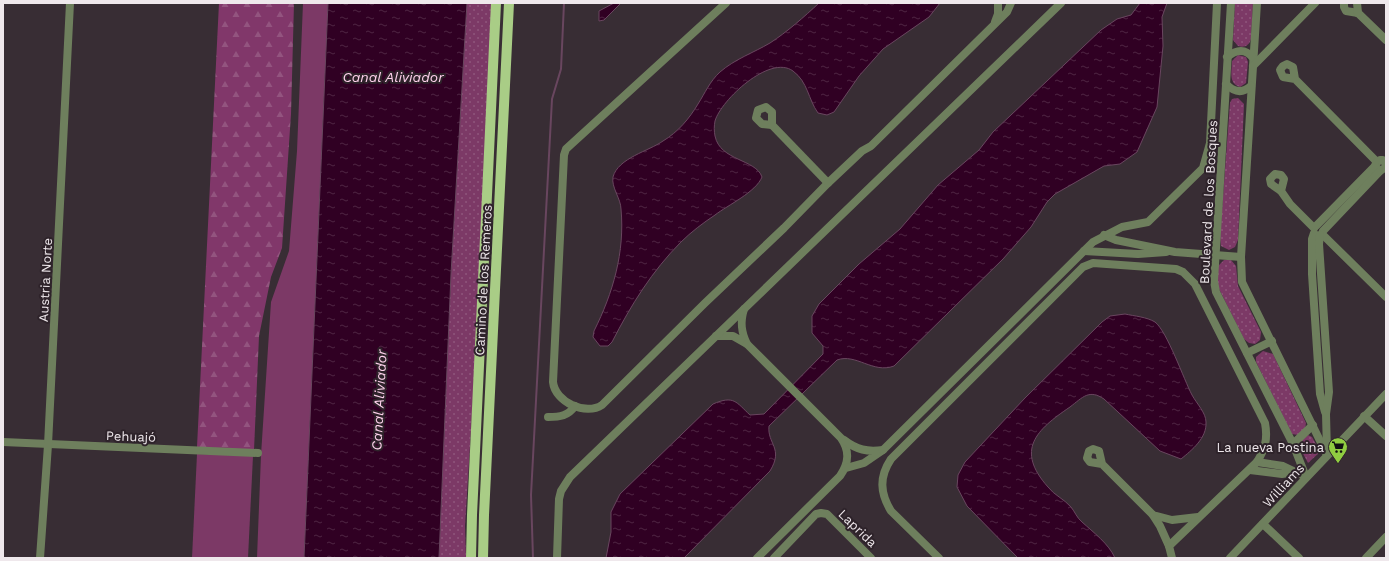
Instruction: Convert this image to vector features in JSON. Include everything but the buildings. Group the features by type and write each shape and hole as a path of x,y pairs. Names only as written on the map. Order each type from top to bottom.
{"main road":[{"name":"Camino de los Remeros","path":"471,558 472,507 496,3"},
{"name":"Camino de los Remeros","path":"483,558 509,3"}],"street":[{"name":"Austria Norte","path":"40,558 48,445 70,3"},
{"path":"726,3 566,149 564,155 553,382 554,388 559,396 575,406 594,410 602,405 705,303 784,228 828,183 862,151 871,146 994,23 1007,12 1011,3"},
{"path":"994,23 998,14 998,3"},
{"path":"557,558 559,500 564,485 570,477 1061,3"},
{"path":"757,558 846,468 864,463 883,450 1084,251 1104,235 1122,227 1148,222 1203,168 1210,143 1217,3"},
{"name":"Boulevard de los Bosques","path":"1231,3 1214,281 1216,292 1293,444 1306,477"},
{"path":"1257,3 1241,257 1242,282 1327,455"},
{"path":"1253,62 1315,3"},
{"path":"1344,3 1346,11 1358,13 1386,40"},
{"path":"1357,3 1358,13"},
{"path":"1227,57 1232,53 1241,51 1250,54 1253,62"},
{"path":"1295,79 1383,165 1318,232 1329,392 1326,414 1327,455"},
{"path":"1226,84 1230,88 1239,92 1251,86"},
{"path":"772,125 828,183"},
{"path":"1281,191 1290,204 1386,297"},
{"path":"1104,235 1116,240 1175,252"},
{"path":"1084,251 1138,254 1175,252 1241,257"},
{"path":"939,558 891,511 885,501 882,492 882,477 886,468 892,459 1087,264 1176,269 1190,277 1195,284 1265,423 1266,442 1264,451 1257,462 1169,546"},
{"path":"744,309 741,319 742,329 748,344"},
{"path":"715,336 733,336 748,344 841,438 858,449 871,452 883,450"},
{"path":"1247,353 1272,341"},
{"name":"Williams","path":"1230,558 1386,394"},
{"path":"548,417 563,416 568,414 575,406"},
{"path":"1364,416 1386,436"},
{"path":"1293,444 1312,425"},
{"path":"841,438 847,449 846,468"},
{"name":"Pehuajó","path":"3,442 258,453"},
{"path":"1257,462 1283,466 1306,477"},
{"path":"1102,464 1152,515 1163,531 1172,558"},
{"path":"1250,470 1282,474 1295,472"},
{"name":"Laprida","path":"774,558 816,514 820,513 827,514 871,558"},
{"path":"1152,515 1172,520 1198,517"},
{"path":"1263,524 1299,558"},
{"path":"1366,558 1386,537"}],"shaded area":[{"path":"303,3 328,3 304,558 257,558 261,455 271,302 289,251 297,151"},
{"path":"467,3 493,3 465,526 466,558 439,558 451,274"},
{"path":"1235,3 1253,3 1251,39 1248,45 1244,47 1238,46 1233,40"},
{"path":"1238,55 1246,57 1248,62 1246,83 1240,87 1232,80 1232,61"},
{"path":"1238,98 1244,104 1238,240 1235,247 1229,250 1221,246 1220,237 1230,103 1232,99"},
{"path":"1224,260 1231,260 1236,266 1238,286 1261,332 1260,340 1255,344 1249,343 1244,339 1218,287 1218,266"},
{"path":"1263,351 1273,354 1306,423 1305,428 1298,435 1292,434 1256,362 1256,357"},
{"path":"1308,435 1312,437 1320,452 1308,463 1299,446 1302,440"},
{"path":"197,454 253,456 248,558 192,558"}],"green space":[{"path":"219,3 294,3 291,114 282,248 271,277 259,336 254,450 197,447"}],"water":[{"name":"Canal Aliviador","path":"328,3 467,3 451,274 439,558 304,558"},
{"path":"614,3 621,3 604,20 599,21 599,11"},
{"path":"819,3 940,3 929,17 883,49 859,76 834,112 827,115 818,113 802,80 793,71 783,67 772,69 760,74 736,91 719,112 715,121 715,136 718,144 730,155 758,171 762,177 759,183 748,193 702,224 670,253 643,289 612,342 608,346 600,346 593,337 594,331 612,287 621,241 621,205 613,181 616,170 627,160 657,145 683,125 691,115 710,83 720,72 732,63 764,47 776,39"},
{"path":"1140,3 1167,3 1162,17 1163,46 1157,107 1137,152 1120,164 1104,166 1055,194 1047,202 1031,227 1003,259 894,366 886,368 872,366 851,359 837,360 769,426 770,437 775,451 774,463 770,471 684,558 606,558 611,532 611,512 620,494 713,404 720,401 730,400 738,403 750,415 764,414 823,354 823,346 812,333 812,316 819,304 859,264 900,229 938,185 979,150 993,132 1101,30 1117,19 1131,15"},
{"path":"1125,314 1148,319 1155,322 1160,327 1170,345 1192,395 1205,415 1206,428 1204,433 1198,443 1181,459 1160,451 1104,399 1090,394 1083,397 1048,424 1039,433 1031,451 1033,462 1038,474 1050,490 1071,507 1077,517 1105,543 1115,558 1018,558 967,506 957,487 958,475 965,462 1025,398 1102,322 1110,316"}],"waterway":[{"path":"533,558 531,495 552,99 561,69 564,3"}],"place":[{"name":"La nueva Postina","path":"1338,464"}]}
